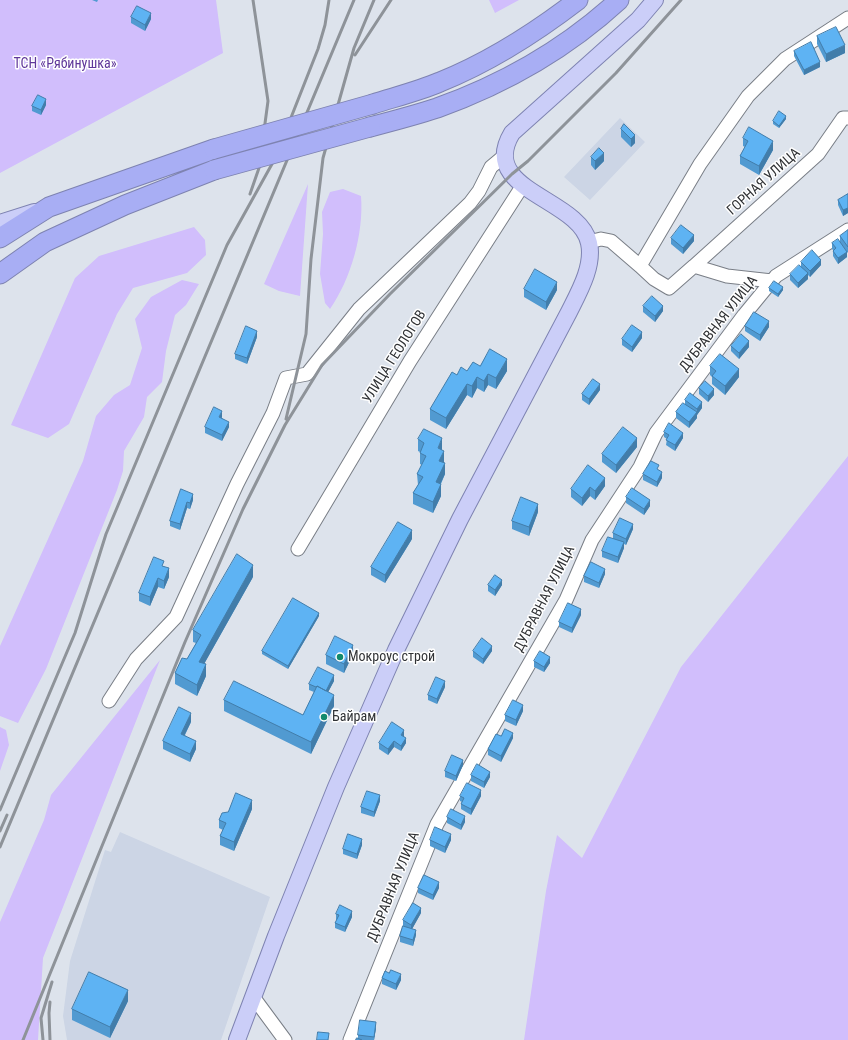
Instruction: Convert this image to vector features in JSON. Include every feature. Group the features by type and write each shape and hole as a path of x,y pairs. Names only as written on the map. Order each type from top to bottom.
{"highway":[{"path":"0,238 49,208 214,149 373,104 439,83 490,59 542,28 578,0"},
{"path":"0,274 45,242 124,205 214,170 438,108 515,74 562,46 605,13 619,0"}],"main road":[{"path":"237,1040 276,936 360,728 460,519 569,312 589,262 589,242 580,227 567,215 523,185 512,174 504,158 505,145 512,133 638,20 655,0"},
{"path":"0,223 49,208"}],"street":[{"path":"640,266 700,164 748,96 785,59 848,18"},
{"name":"ГОРНАЯ УЛИЦА","path":"694,266 818,154 843,118 848,118"},
{"path":"109,702 136,659 176,617 237,484 273,413 286,378 307,374 360,309 470,203 479,191 491,167 504,158"},
{"name":"УЛИЦА ГЕОЛОГОВ","path":"298,548 410,361 523,185"},
{"name":"ДУБРАВНАЯ УЛИЦА","path":"350,1040 437,824 566,600 592,540 640,467 656,433 744,315 776,276 848,230"},
{"path":"589,242 602,240 611,241 654,279 669,288 694,266 727,276 772,281"},
{"path":"254,998 285,1040"}],"shaded area":[{"path":"620,118 645,142 590,200 564,177"},
{"path":"120,832 270,897 221,1040 67,1040 63,1016 70,961 105,850 111,852"}],"green space":[{"name":"ТСН «Рябинушка»","path":"0,0 216,0 223,53 0,173"},
{"path":"489,0 519,0 495,13"},
{"path":"308,184 300,296 279,291 264,284"},
{"path":"343,189 361,196 360,225 358,240 350,270 330,309 325,303 320,274 323,234 322,212 330,192"},
{"path":"194,227 205,240 206,255 187,273 133,288 117,314 69,424 48,438 11,425 75,278 99,256"},
{"path":"182,280 199,284 186,305 175,315 166,351 162,382 147,397 144,417 124,451 123,471 117,490 46,669 18,723 0,716 0,646 83,461 96,416 114,395 130,385 142,348 135,319 151,297"},
{"path":"848,456 848,1040 524,1040 546,891 557,835 582,858 681,667"},
{"path":"160,660 43,958 38,1040 0,1040 0,922 44,820 51,795"},
{"path":"0,727 6,730 9,745 0,771"}],"building":[{"path":"137,6 151,13 145,25 131,17"},
{"path":"836,27 845,45 826,54 817,36"},
{"path":"811,42 820,62 804,70 794,51"},
{"path":"38,95 46,99 41,110 32,106"},
{"path":"779,111 786,116 779,126 773,121"},
{"path":"624,124 635,135 631,139 621,129"},
{"path":"749,127 773,141 759,166 740,156 748,141 743,138"},
{"path":"599,148 604,153 595,161 591,157"},
{"path":"848,194 848,208 843,210 838,200"},
{"path":"681,225 694,235 683,248 671,238"},
{"path":"848,230 848,247 840,236"},
{"path":"838,239 847,252 838,258 833,251 836,248 832,243"},
{"path":"812,250 821,260 810,271 801,262"},
{"path":"799,265 808,273 798,283 790,274"},
{"path":"535,269 557,282 546,302 524,289"},
{"path":"774,281 783,287 778,294 769,288"},
{"path":"652,296 663,306 655,316 643,306"},
{"path":"754,312 769,321 760,335 745,326"},
{"path":"632,325 642,332 632,347 622,339"},
{"path":"246,326 257,331 247,358 235,354"},
{"path":"741,334 749,341 739,353 731,346"},
{"path":"490,349 507,359 496,378 488,374 484,381 477,377 472,386 467,384 446,418 430,409 452,372 457,375 461,367 467,371 473,362 480,366"},
{"path":"720,354 739,369 725,386 712,376 716,371 710,366"},
{"path":"593,379 600,384 589,399 582,394"},
{"path":"705,381 714,389 708,396 699,388"},
{"path":"690,393 702,402 697,409 685,400"},
{"path":"683,403 697,412 689,422 676,412"},
{"path":"214,407 222,411 219,417 229,422 222,435 205,427"},
{"path":"669,423 683,433 675,445 666,440 669,435 664,432"},
{"path":"623,427 637,438 616,465 602,454"},
{"path":"424,429 442,438 438,448 444,451 439,461 445,463 436,482 441,484 433,502 413,493 423,477 417,474 426,456 420,453 424,443 418,439"},
{"path":"651,461 659,465 657,469 662,472 657,482 643,474"},
{"path":"588,465 605,478 595,491 590,487 582,498 571,489"},
{"path":"632,488 650,500 644,509 626,497"},
{"path":"181,489 193,494 190,503 187,502 180,524 170,521"},
{"path":"521,497 538,504 529,527 512,521"},
{"path":"620,518 633,524 626,539 613,533"},
{"path":"398,522 412,530 385,575 371,567"},
{"path":"608,537 624,542 618,557 602,551"},
{"path":"237,554 253,565 199,662 206,664 197,685 175,673 182,658 187,659 201,635 193,630"},
{"path":"154,557 164,561 162,566 169,568 164,581 158,578 150,597 139,593"},
{"path":"591,562 605,569 599,583 584,576"},
{"path":"495,575 502,580 495,590 488,585"},
{"path":"293,598 319,613 288,666 262,651"},
{"path":"568,603 581,609 572,628 559,622"},
{"path":"335,636 353,645 344,664 326,655"},
{"path":"482,638 492,646 483,659 473,651"},
{"path":"540,651 550,657 544,667 534,661"},
{"path":"318,667 334,675 326,691 309,684"},
{"path":"436,677 445,681 437,699 428,695"},
{"path":"234,681 303,715 317,686 334,695 311,742 224,700"},
{"path":"513,700 523,705 516,720 505,715"},
{"path":"179,707 191,713 181,734 196,741 190,754 163,741"},
{"path":"392,722 404,730 401,735 406,738 401,746 394,741 388,749 379,743"},
{"path":"505,729 513,733 501,756 488,749 496,734 501,736"},
{"path":"452,755 463,760 456,776 445,771"},
{"path":"477,764 490,772 484,782 471,775"},
{"path":"467,783 481,790 471,809 461,804 464,798 460,796"},
{"path":"367,791 380,795 374,812 361,807"},
{"path":"236,793 252,800 234,842 220,836 226,823 219,820 222,813 228,812"},
{"path":"451,809 465,816 461,825 447,817"},
{"path":"435,827 451,834 445,847 430,840"},
{"path":"348,834 362,839 357,854 343,849"},
{"path":"424,875 439,882 433,895 418,888"},
{"path":"413,903 421,908 411,925 403,920"},
{"path":"340,905 352,911 345,927 335,923 339,915 336,914"},
{"path":"403,926 416,930 413,940 400,936"},
{"path":"391,970 401,974 396,984 382,978 385,971 389,973"},
{"path":"89,972 128,990 110,1027 72,1009"},
{"path":"360,1020 376,1022 374,1037 358,1035"},
{"path":"318,1032 329,1033 328,1040 317,1040"}],"railway":[{"path":"250,194 259,168 268,101 253,0"},
{"path":"0,810 75,633 106,534 227,245 272,164 281,143 318,49 325,25 329,0"},
{"path":"0,847 354,0"},
{"path":"286,419 306,334 311,259 323,158 354,48 374,0"},
{"path":"355,55 391,0"},
{"path":"23,1040 185,642 243,509 285,425 322,365 390,294 512,174 528,161 616,73 681,0"},
{"path":"0,831 7,815"},
{"path":"43,1040 41,1018 52,982"},
{"path":"50,1002 50,1040"}],"place":[{"name":"Мокроус строй","path":"340,657"},
{"name":"Байрам","path":"324,717"}]}
